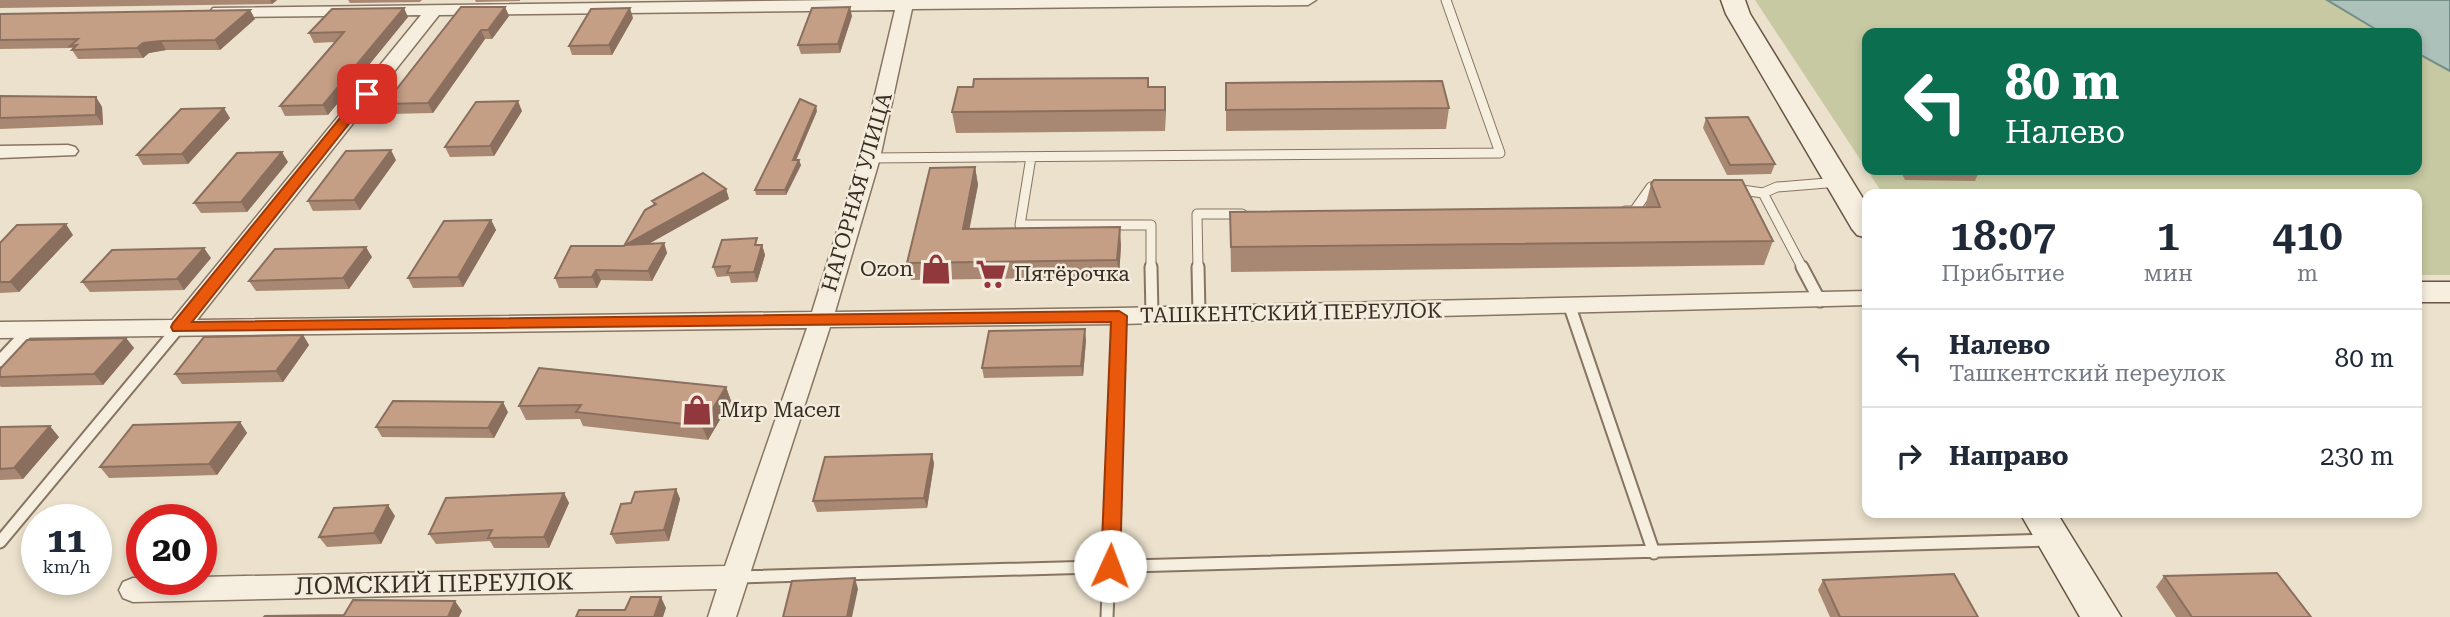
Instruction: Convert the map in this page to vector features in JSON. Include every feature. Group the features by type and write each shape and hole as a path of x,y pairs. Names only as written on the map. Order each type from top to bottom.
{"street":[{"path":"204,12 435,9 574,3 905,4 1308,0"},
{"path":"1733,0 1738,14 1862,221"},
{"name":"НАГОРНАЯ УЛИЦА","path":"722,617 821,321 870,158 905,4"},
{"path":"179,327 435,9"},
{"path":"0,152 68,151"},
{"path":"2422,292 2450,292"},
{"name":"ТАШКЕНТСКИЙ ПЕРЕУЛОК","path":"0,330 821,321 1862,299"},
{"path":"2047,526 2101,617"},
{"name":"ЛОМСКИЙ ПЕРЕУЛОК","path":"217,588 734,577"}],"lane":[{"path":"870,158 1500,153 1446,0"},
{"path":"1031,157 1020,225 1151,225 1152,315"},
{"path":"1724,187 1763,193 1777,187 1839,182"},
{"path":"1620,211 1634,211 1651,187 1675,186"},
{"path":"1763,193 1820,301"},
{"path":"1199,313 1196,214 1251,214"},
{"path":"1570,307 1654,553"},
{"path":"1107,617 1119,316"},
{"path":"0,542 179,327"},
{"path":"0,361 30,329"},
{"path":"734,577 1654,553 2047,526"}],"green space":[{"path":"1755,0 2450,0 2450,275 2422,275 2422,189 1880,189 1870,175 2422,175 2422,28 1862,28 1862,162"}],"water":[{"path":"2327,0 2450,0 2450,71 2422,56 2422,28 2374,28"}],"building":[{"path":"461,7 505,7 488,30 481,30 428,103 385,104"},
{"path":"850,7 838,44 798,45 812,8"},
{"path":"404,8 323,105 280,106 344,32 309,33 332,9"},
{"path":"630,8 609,45 569,46 591,9"},
{"path":"250,10 215,40 161,41 143,43 137,48 72,50 77,45 70,46 78,39 0,40 0,14"},
{"path":"1148,78 1148,87 1165,87 1165,110 952,112 958,87 973,87 974,79"},
{"path":"1442,81 1449,108 1226,110 1226,83"},
{"path":"0,96 96,97 96,115 0,118"},
{"path":"800,99 816,106 793,160 799,160 785,190 755,190"},
{"path":"518,101 490,146 445,147 476,102"},
{"path":"224,108 182,154 137,155 181,109"},
{"path":"1748,117 1775,164 1730,165 1706,118"},
{"path":"391,150 354,200 308,201 346,151"},
{"path":"282,152 241,202 194,203 237,153"},
{"path":"975,167 963,229 1120,227 1117,260 907,263 930,168"},
{"path":"703,173 726,189 625,245 664,243 648,271 596,270 592,277 555,278 571,246 624,246 645,210 656,204 652,201"},
{"path":"1654,180 1742,180 1773,241 1231,247 1230,212 1660,207 1651,184"},
{"path":"491,220 458,277 408,278 444,221"},
{"path":"66,224 10,282 0,282 0,243 17,225"},
{"path":"757,238 755,245 762,245 754,272 727,273 730,266 713,267 722,240"},
{"path":"366,247 343,278 249,281 275,249"},
{"path":"204,248 177,279 82,282 112,250"},
{"path":"1085,329 1081,366 982,368 989,331"},
{"path":"303,335 276,371 175,374 204,337"},
{"path":"126,338 94,374 0,377 0,369 27,340"},
{"path":"539,368 726,387 702,426 576,412 581,405 519,406"},
{"path":"393,401 503,402 488,428 376,427"},
{"path":"240,422 209,464 100,467 133,425"},
{"path":"50,426 14,468 0,469 0,427"},
{"path":"932,454 924,498 813,501 825,457"},
{"path":"676,489 664,530 611,534 621,504 631,503 635,492"},
{"path":"564,493 544,537 488,538 492,530 429,534 446,498"},
{"path":"388,505 374,533 319,537 334,508"},
{"path":"2277,573 2311,617 2192,617 2164,576"},
{"path":"1954,574 1978,617 1840,617 1823,580"},
{"path":"855,578 847,617 783,617 792,581"},
{"path":"631,597 661,597 654,617 576,617 579,610 625,610"},
{"path":"353,600 455,601 448,617 264,617 344,615"}],"place":[{"name":"Ozon","path":"936,269"},
{"name":"Пятёрочка","path":"991,274"},
{"name":"Мир Масел","path":"697,410"}],"route":[{"path":"367,94 179,327 1119,316 1110,566"}]}
